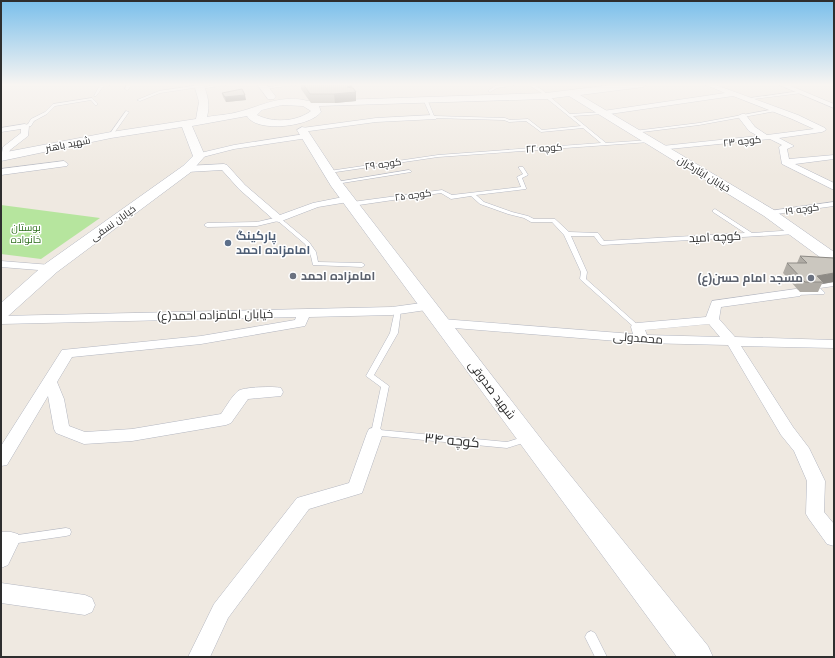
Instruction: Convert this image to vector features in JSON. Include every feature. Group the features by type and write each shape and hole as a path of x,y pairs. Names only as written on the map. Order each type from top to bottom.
{"street":[{"path":"201,115 193,123 199,156 234,147 308,124 327,115"},
{"name":"شهید باهنر","path":"3,156 240,115"},
{"path":"262,115 281,123 308,124 433,117"},
{"name":"شهید صدوقی","path":"313,115 308,124 341,189 697,657"},
{"name":"خیابان ایثارگران","path":"606,115 769,214 834,260"},
{"name":"کوچه ۲۳","path":"662,148 822,130 788,115"},
{"path":"742,116 752,129 790,146 783,148 785,162"},
{"path":"1,130 25,126 25,134 6,149 3,156"},
{"name":"خیابان نسفی","path":"1,313 50,268 187,169 199,156"},
{"path":"785,162 834,157"},
{"path":"785,162 834,188"},
{"path":"1,172 64,164"},
{"path":"187,169 224,167 242,187 279,219 316,205 341,189"},
{"path":"1,264 50,268"},
{"path":"712,320 716,304 796,293"},
{"name":"خیابان امامزاده احمد(ع)","path":"1,320 398,310 429,306"},
{"path":"2,455 67,353 201,340 300,323 304,313"},
{"path":"642,339 636,327 712,320"},
{"path":"712,320 733,343 787,431 800,448 816,481 815,514 834,538"},
{"name":"محمدولی","path":"442,323 642,339 733,343 834,344"},
{"path":"49,382 57,400 62,429 84,438 132,435 226,419 244,394 276,392"},
{"path":"199,657 221,611 302,503 356,488 375,433"},
{"path":"1,559 6,540"},
{"path":"1,594 20,595 85,605"}],"lane":[{"path":"25,126 30,125 32,120 43,115"},
{"path":"112,136 125,115"},
{"path":"571,115 576,115"},
{"path":"571,115 605,144"},
{"path":"634,132 699,124 749,115"},
{"path":"433,117 505,119 508,121 527,120 541,131 585,127"},
{"name":"کوچه ۲۲","path":"438,156 650,141"},
{"name":"کوچه ۲۹","path":"341,189 438,156"},
{"name":"کوچه ۲۵","path":"341,189 442,191 451,197 524,188 519,177 526,175 521,168"},
{"path":"341,189 409,171"},
{"path":"472,194 482,203 526,217 533,221 553,220 567,234 584,272 583,279 636,327"},
{"name":"کوچه ۱۹","path":"769,214 834,204"},
{"path":"715,211 752,235"},
{"path":"207,225 257,224 279,219 307,242 313,252 315,264 362,265"},
{"name":"کوچه امید","path":"567,234 596,234 602,243 796,232"},
{"path":"796,293 822,293 815,287 834,284"},
{"path":"375,433 385,386 370,376 394,333 398,310"},
{"name":"کوچه ۳۴","path":"375,433 507,445 529,438"},
{"path":"6,540 66,532"},
{"path":"591,637 601,657"}],"green space":[{"name":"بوستان خانواده","path":"1,205 100,218 41,259 1,254"}],"building":[{"path":"800,256 834,258 834,273 817,276 823,282 805,282 787,263 807,263"}],"place":[{"name":"پارکینگ امامزاده احمد","path":"228,243"},
{"name":"امامزاده احمد","path":"293,276"},
{"name":"مسجد امام حسن(ع)","path":"811,278"}]}
